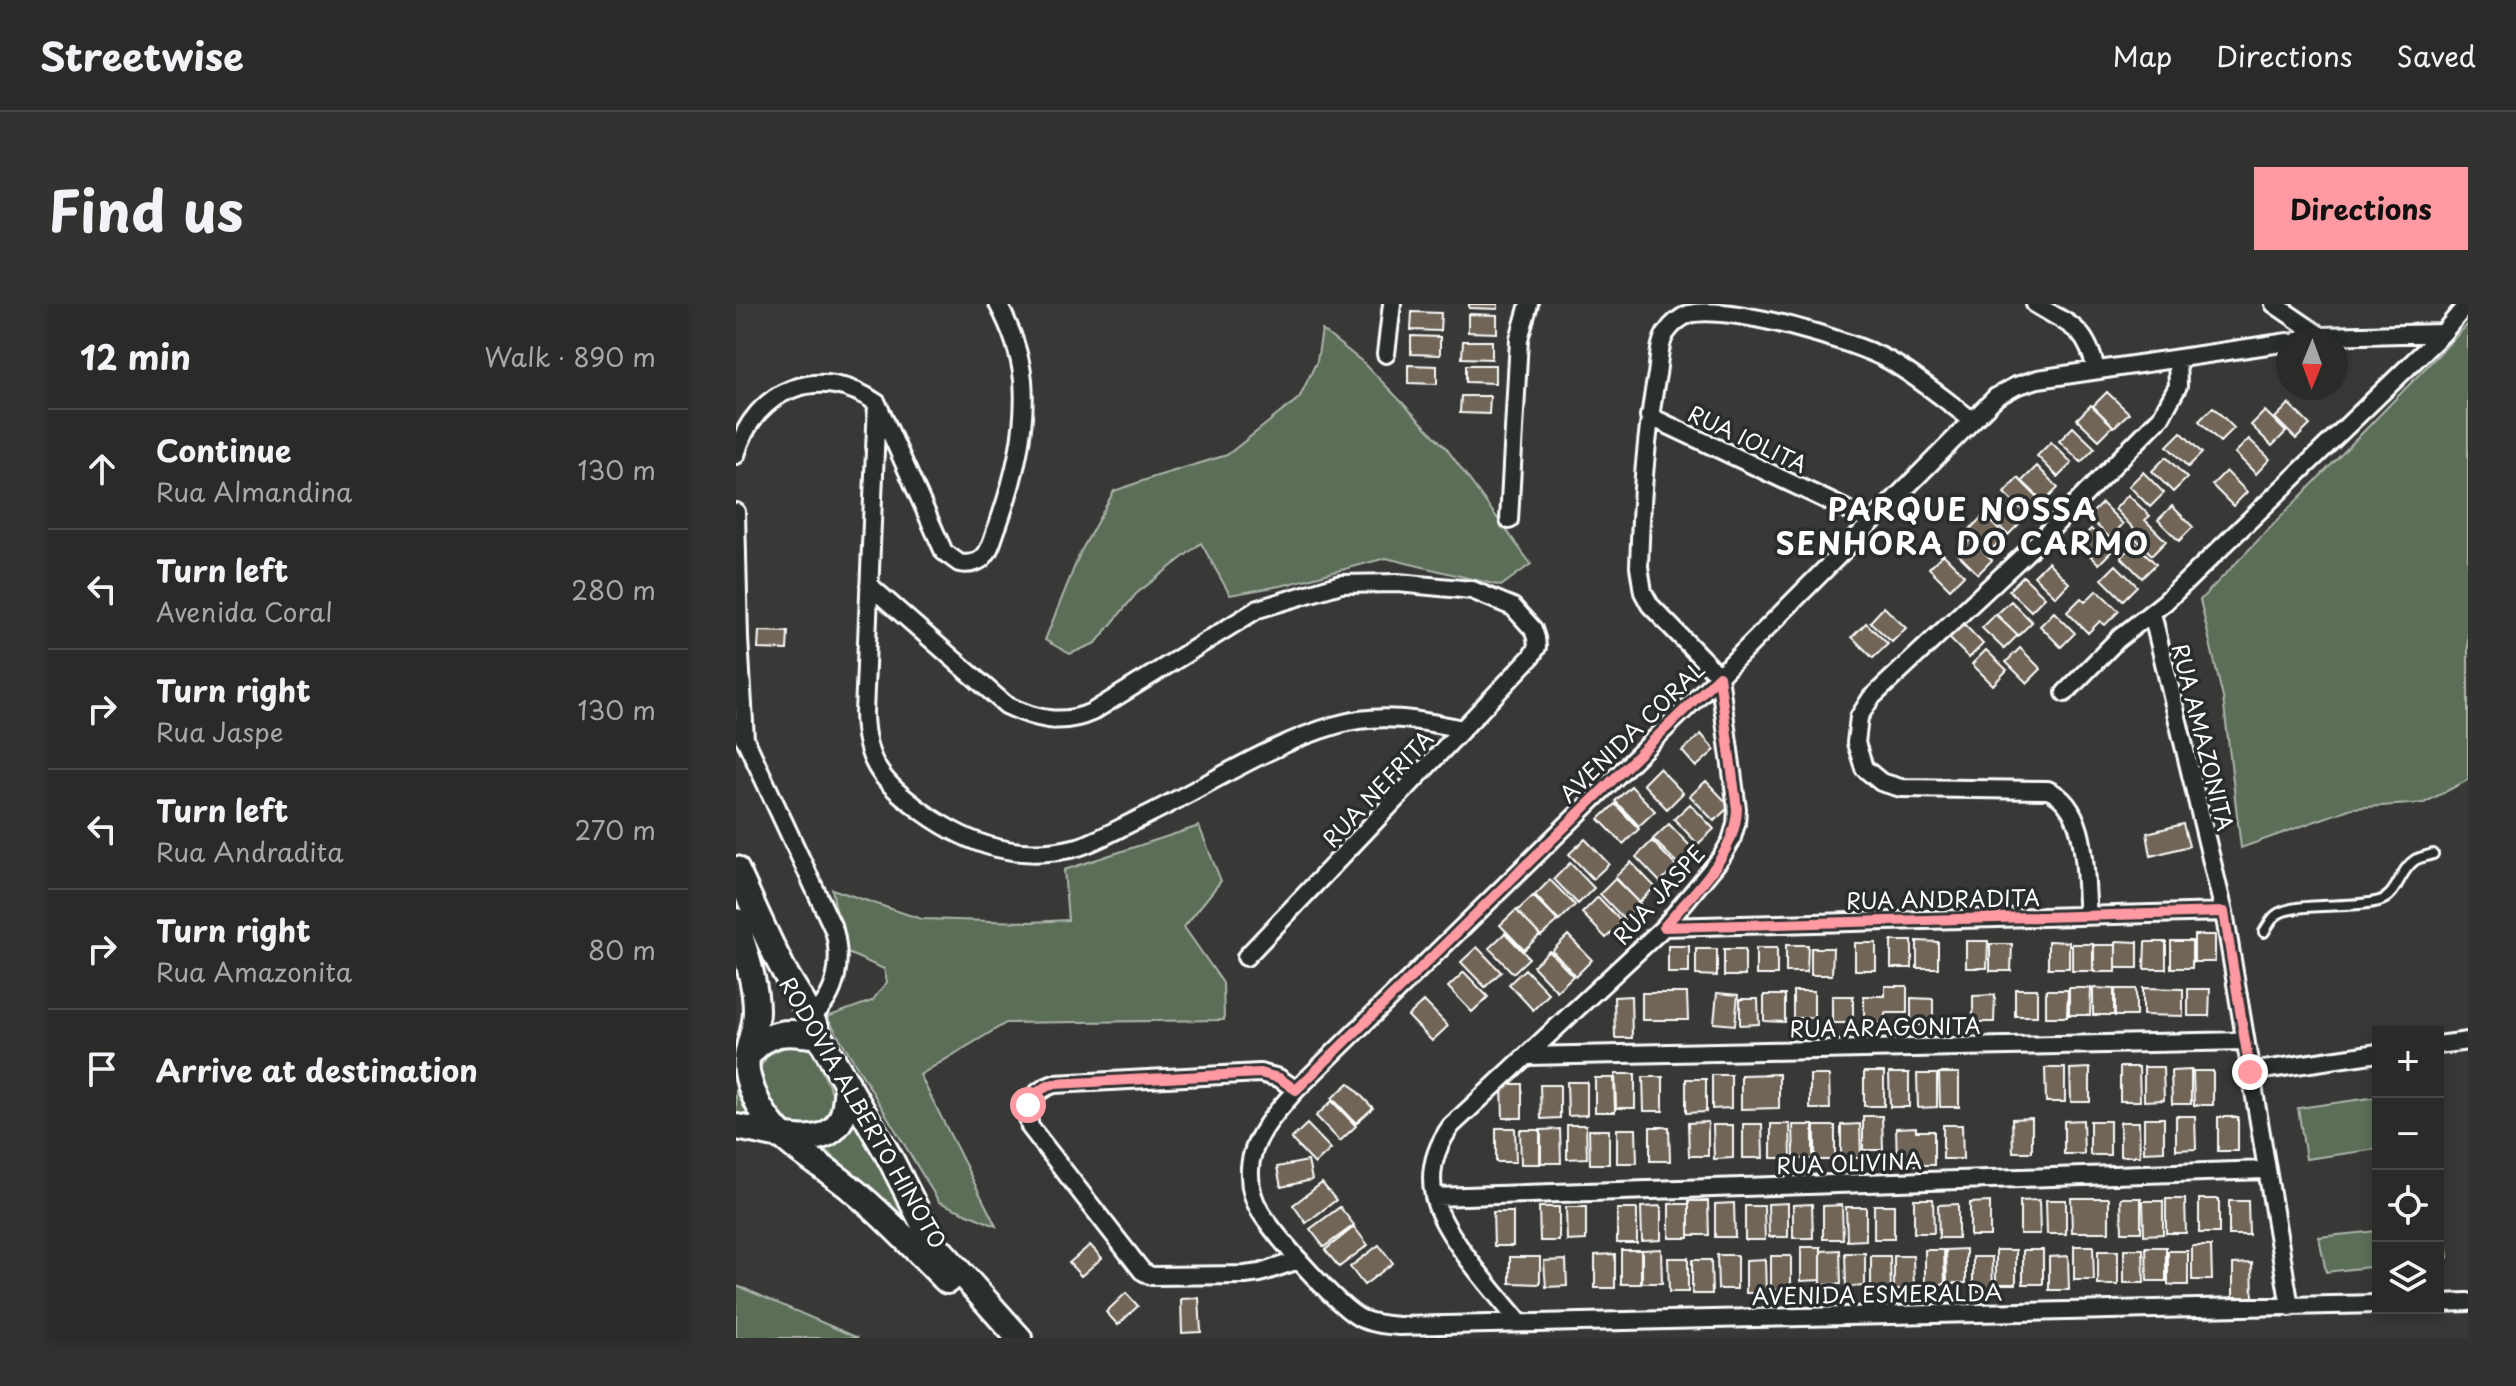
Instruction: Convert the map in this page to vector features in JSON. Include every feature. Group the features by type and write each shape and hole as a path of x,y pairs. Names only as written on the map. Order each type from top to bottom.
{"main road":[{"name":"RODOVIA ALBERTO HINOTO","path":"736,869 757,920 890,1158 932,1241 1019,1338"},
{"path":"736,891 775,953"},
{"name":"RODOVIA ALBERTO HINOTO","path":"736,921 756,1009 754,1031 740,1066"},
{"path":"780,1135 759,1107 740,1066 758,1043 779,1034 798,1032 811,1018"},
{"path":"736,1127 810,1140 827,1135 842,1116 847,1083"},
{"name":"RODOVIA ALBERTO HINOTO","path":"780,1135 855,1191 1001,1338"},
{"path":"736,1138 767,1149 855,1191"}],"street":[{"path":"736,455 744,431 759,410 790,389 815,384 854,390 877,403 944,552 953,561 965,564 982,558 994,534 1009,489 1024,413 1019,357 998,304"},
{"path":"1386,354 1392,304"},
{"path":"1509,520 1519,339 1529,304"},
{"path":"2035,304 2081,332 2091,348 2096,369"},
{"path":"2274,304 2309,328"},
{"path":"2065,693 2118,639 2152,613 2443,333 2467,304"},
{"path":"1719,676 1650,605 1643,592 1639,567 1649,416 1663,337 1674,322 1691,313 1710,310 1796,326 1887,360 1972,420"},
{"path":"2348,335 2443,333"},
{"name":"AVENIDA CORAL","path":"1377,1324 1360,1318 1344,1306 1299,1260 1260,1211 1253,1195 1249,1174 1262,1131 1296,1090 1719,676 1996,397 2038,379 2276,344"},
{"path":"2088,916 2080,832 2076,816 2067,802 2048,790 1901,788 1881,782 1864,768 1856,743 1859,717 1871,698 2044,536 2161,417 2178,386 2177,360"},
{"path":"877,403 864,713 866,734 872,758 894,790 949,831 983,845 1032,852 1080,846 1294,740 1339,724 1376,718 1416,719 1462,729"},
{"name":"RUA IOLITA","path":"1649,416 1871,521"},
{"path":"736,512 739,639 746,741"},
{"name":"RUA NEFRITA","path":"869,585 1006,705 1027,715 1050,720 1082,716 1258,609 1341,584 1398,583 1472,590 1513,607 1533,629 1537,647 1531,657 1246,957"},
{"name":"RUA AMAZONITA","path":"2152,613 2224,912 2290,1307"},
{"name":"RUA JASPE","path":"1520,1323 1465,1254 1447,1225 1434,1197 1433,1158 1451,1126 1664,927 1721,858 1731,841 1737,809 1719,676"},
{"path":"736,726 746,741 834,930 838,952 834,982 824,1005 811,1018"},
{"name":"RUA ANDRADITA","path":"1664,927 2224,912"},
{"name":"RUA ARAGONITA","path":"1526,1056 2245,1041"},
{"path":"2444,1044 2468,1041"},
{"path":"2250,1072 2372,1054"},
{"path":"1296,1090 1279,1078 1260,1073 1054,1084 1034,1095 1027,1115 1030,1127 1142,1271 1151,1276 1245,1275 1299,1260"},
{"name":"RUA OLIVINA","path":"1434,1197 2266,1170"},
{"path":"2444,1303 2468,1302"},
{"name":"AVENIDA ESMERALDA","path":"1377,1324 1399,1326 2372,1304"}],"lane":[{"path":"2264,932 2274,917 2299,906 2363,905 2384,900 2414,861 2433,854"}],"green space":[{"path":"2468,324 2468,780 2424,803 2352,808 2241,848 2223,698 2200,600"},
{"path":"1322,330 1364,363 1446,448 1531,564 1501,586 1386,558 1285,585 1230,595 1201,543 1136,594 1096,643 1070,654 1045,640 1080,553 1114,491 1227,455 1299,398 1317,361"},
{"path":"1199,826 1221,881 1184,927 1223,983 1224,1020 1006,1023 920,1075 996,1226 939,1202 827,1017 872,1001 887,982 884,969 843,951 832,889 921,919 1068,920 1064,870"},
{"path":"790,1045 813,1052 838,1105 834,1118 805,1133 787,1124 764,1089 758,1070 769,1054"},
{"path":"740,1084 752,1123 736,1122 736,1086"},
{"path":"2372,1098 2372,1150 2306,1159 2298,1108"},
{"path":"858,1121 906,1218 824,1149 837,1144"},
{"path":"2444,1228 2448,1257 2444,1257"},
{"path":"2372,1231 2372,1267 2326,1272 2319,1237"},
{"path":"736,1286 745,1289 858,1338 736,1338"}],"building":[{"path":"1469,304 1498,304 1498,309 1469,308"},
{"path":"1412,312 1441,313 1440,331 1411,330"},
{"path":"1468,314 1497,315 1497,333 1468,332"},
{"path":"1411,336 1440,337 1440,355 1411,354"},
{"path":"1463,341 1492,341 1492,359 1462,358"},
{"path":"1408,365 1437,366 1437,384 1408,383"},
{"path":"1466,365 1495,365 1495,383 1466,382"},
{"path":"2107,392 2129,413 2114,427 2093,406"},
{"path":"1461,396 1490,396 1489,414 1460,413"},
{"path":"2289,404 2310,425 2296,439 2275,418"},
{"path":"2091,405 2113,426 2099,440 2077,419"},
{"path":"2213,407 2234,428 2220,442 2199,421"},
{"path":"2265,411 2286,432 2272,446 2251,425"},
{"path":"2073,427 2095,448 2081,462 2059,441"},
{"path":"2181,432 2202,453 2188,467 2167,446"},
{"path":"2249,439 2270,459 2256,474 2235,453"},
{"path":"2051,442 2072,463 2058,477 2037,456"},
{"path":"2166,457 2187,478 2173,492 2152,471"},
{"path":"2037,466 2058,488 2044,502 2022,481"},
{"path":"2226,471 2247,492 2233,506 2212,485"},
{"path":"2143,472 2164,493 2150,507 2129,486"},
{"path":"2018,478 2040,500 2026,514 2004,493"},
{"path":"2128,495 2150,516 2145,520 2166,541 2152,555 2131,534 2135,530 2115,509"},
{"path":"2001,500 2022,521 2008,535 1987,514"},
{"path":"2102,503 2123,524 2110,538 2088,517"},
{"path":"2172,506 2193,527 2179,541 2158,520"},
{"path":"1984,515 2005,536 1991,550 1970,529"},
{"path":"2091,529 2113,550 2099,564 2077,543"},
{"path":"1971,539 1992,560 1978,574 1957,553"},
{"path":"2135,543 2156,564 2142,578 2121,557"},
{"path":"1943,554 1964,575 1950,589 1929,568"},
{"path":"2048,562 2069,583 2056,597 2034,576"},
{"path":"2116,565 2137,586 2123,600 2102,579"},
{"path":"2023,576 2045,597 2031,611 2009,590"},
{"path":"2097,590 2119,611 2105,625 2100,621 2088,633 2067,612 2081,598 2085,602"},
{"path":"2011,601 2032,622 2018,636 1996,615"},
{"path":"1884,607 1906,628 1892,642 1870,622"},
{"path":"2054,612 2075,633 2061,647 2040,626"},
{"path":"1996,614 2018,635 2004,649 1982,628"},
{"path":"1962,622 1983,644 1969,658 1948,637"},
{"path":"1866,623 1888,644 1873,658 1852,637"},
{"path":"759,631 788,632 787,650 758,649"},
{"path":"2020,648 2041,669 2027,683 2006,662"},
{"path":"1986,650 2007,670 1993,685 1972,664"},
{"path":"1701,734 1715,750 1696,767 1682,751"},
{"path":"1659,768 1683,793 1667,809 1643,784"},
{"path":"1706,781 1730,806 1714,821 1690,796"},
{"path":"1631,786 1655,811 1639,826 1615,801"},
{"path":"1615,804 1639,829 1623,844 1599,819"},
{"path":"1690,804 1714,829 1698,844 1674,819"},
{"path":"1669,824 1693,849 1678,864 1653,839"},
{"path":"2183,824 2189,846 2151,856 2147,833"},
{"path":"1585,839 1609,864 1593,879 1569,854"},
{"path":"1652,841 1676,866 1660,882 1636,857"},
{"path":"1631,862 1655,887 1639,902 1615,877"},
{"path":"1570,863 1594,888 1578,904 1554,879"},
{"path":"1615,879 1640,904 1624,919 1600,894"},
{"path":"1550,880 1575,905 1559,921 1535,895"},
{"path":"1533,896 1558,921 1541,936 1517,911"},
{"path":"1598,897 1622,922 1606,938 1582,913"},
{"path":"1516,910 1540,935 1524,950 1500,925"},
{"path":"1505,933 1529,958 1513,973 1489,948"},
{"path":"1568,935 1592,960 1576,976 1552,951"},
{"path":"2194,935 2215,935 2215,962 2194,962"},
{"path":"1891,941 1912,941 1912,968 1891,968"},
{"path":"1917,941 1938,942 1938,968 1917,968"},
{"path":"1966,941 1988,941 1987,968 1966,968"},
{"path":"2048,941 2069,942 2069,968 2048,968"},
{"path":"2116,941 2138,942 2138,968 2116,968"},
{"path":"2171,941 2192,941 2192,968 2171,968"},
{"path":"2145,942 2166,942 2166,969 2144,969"},
{"path":"1855,943 1876,943 1876,970 1855,970"},
{"path":"1990,944 2012,944 2011,971 1990,971"},
{"path":"2072,944 2093,944 2093,971 2072,971"},
{"path":"1786,945 1808,945 1807,972 1786,972"},
{"path":"2094,945 2116,945 2116,972 2094,972"},
{"path":"1668,946 1689,946 1689,973 1668,973"},
{"path":"1477,947 1501,972 1485,987 1461,962"},
{"path":"1756,948 1777,948 1777,975 1756,975"},
{"path":"1811,948 1833,948 1832,975 1811,975"},
{"path":"1696,949 1717,949 1717,976 1696,975"},
{"path":"1724,949 1745,949 1745,976 1724,976"},
{"path":"1549,951 1573,976 1557,991 1533,966"},
{"path":"1525,969 1549,994 1533,1010 1509,984"},
{"path":"1464,972 1488,997 1472,1012 1448,987"},
{"path":"1885,986 1907,986 1907,1013 1885,1013 1885,1023 1864,1023 1864,996 1885,996"},
{"path":"2069,988 2091,988 2090,1015 2069,1015"},
{"path":"2093,988 2114,989 2114,1015 2093,1015"},
{"path":"2143,988 2183,989 2183,1016 2143,1015"},
{"path":"2015,989 2037,989 2037,1016 2015,1016"},
{"path":"2115,989 2136,989 2136,1016 2115,1016"},
{"path":"2188,989 2210,989 2209,1016 2188,1016"},
{"path":"2046,990 2068,990 2067,1017 2046,1017"},
{"path":"1793,991 1814,991 1814,1018 1793,1018"},
{"path":"1642,993 1687,993 1688,1020 1642,1020"},
{"path":"1717,993 1738,995 1735,1025 1714,1023"},
{"path":"1764,995 1785,995 1785,1022 1764,1021"},
{"path":"1995,995 1994,1022 1973,1022 1973,996"},
{"path":"1631,996 1632,1038 1615,1038 1614,997"},
{"path":"1832,996 1853,996 1853,1023 1832,1023"},
{"path":"1911,998 1933,999 1933,1025 1911,1025"},
{"path":"1740,999 1758,999 1759,1024 1740,1025"},
{"path":"1424,1001 1448,1026 1432,1041 1408,1016"},
{"path":"2120,1067 2139,1067 2140,1101 2120,1101"},
{"path":"2144,1067 2163,1067 2164,1100 2144,1101"},
{"path":"2045,1068 2065,1068 2065,1102 2046,1102"},
{"path":"2090,1068 2090,1102 2071,1102 2070,1069"},
{"path":"2191,1070 2191,1104 2172,1104 2171,1071"},
{"path":"2193,1071 2213,1071 2213,1105 2194,1105"},
{"path":"1864,1072 1884,1072 1884,1106 1864,1106"},
{"path":"1889,1073 1909,1073 1909,1107 1890,1107"},
{"path":"1939,1073 1959,1073 1959,1107 1940,1107"},
{"path":"1615,1074 1635,1074 1635,1108 1616,1108"},
{"path":"1779,1074 1779,1108 1741,1109 1741,1075"},
{"path":"1917,1074 1937,1074 1937,1107 1918,1108"},
{"path":"1712,1075 1731,1075 1731,1108 1712,1109"},
{"path":"1810,1075 1829,1075 1830,1109 1810,1109"},
{"path":"1643,1077 1663,1077 1663,1111 1644,1111"},
{"path":"1595,1078 1614,1078 1615,1112 1595,1112"},
{"path":"1686,1079 1706,1079 1706,1112 1686,1113"},
{"path":"1567,1082 1587,1082 1587,1115 1568,1116"},
{"path":"1349,1083 1373,1108 1356,1123 1332,1098"},
{"path":"1502,1084 1522,1084 1522,1118 1503,1118"},
{"path":"1540,1085 1560,1085 1560,1118 1541,1119"},
{"path":"1332,1101 1356,1126 1340,1141 1316,1116"},
{"path":"1863,1116 1882,1116 1883,1150 1863,1150"},
{"path":"2176,1116 2195,1116 2196,1149 2176,1150"},
{"path":"2218,1117 2238,1117 2238,1151 2218,1151"},
{"path":"2032,1118 2032,1152 2013,1152 2012,1119"},
{"path":"2144,1118 2164,1118 2164,1151 2144,1152"},
{"path":"2083,1120 2084,1154 2064,1154 2064,1121"},
{"path":"2090,1121 2110,1121 2110,1155 2090,1155"},
{"path":"1708,1122 1708,1156 1689,1156 1688,1123"},
{"path":"2120,1122 2139,1122 2140,1156 2120,1156"},
{"path":"1307,1124 1331,1149 1315,1164 1291,1139"},
{"path":"1743,1124 1762,1124 1763,1158 1743,1158"},
{"path":"1771,1124 1790,1124 1791,1158 1771,1158"},
{"path":"1860,1124 1861,1158 1841,1158 1841,1125"},
{"path":"1567,1125 1586,1125 1587,1158 1567,1159"},
{"path":"1713,1125 1733,1125 1733,1158 1714,1159"},
{"path":"1793,1125 1813,1125 1813,1159 1794,1159"},
{"path":"1943,1125 1962,1125 1963,1159 1943,1159"},
{"path":"1815,1126 1835,1126 1835,1160 1815,1160"},
{"path":"1650,1127 1669,1127 1670,1161 1650,1161"},
{"path":"1916,1127 1916,1131 1934,1131 1934,1165 1897,1161 1896,1128"},
{"path":"1496,1128 1515,1128 1516,1162 1496,1162"},
{"path":"1560,1129 1561,1163 1541,1163 1541,1130"},
{"path":"1617,1129 1636,1129 1637,1163 1617,1163"},
{"path":"1520,1130 1540,1130 1540,1164 1521,1164"},
{"path":"1589,1130 1609,1130 1609,1164 1590,1164"},
{"path":"1308,1161 1312,1180 1281,1187 1277,1167"},
{"path":"1322,1183 1336,1200 1306,1223 1293,1205"},
{"path":"2071,1198 2109,1198 2109,1232 2072,1232"},
{"path":"2121,1198 2141,1198 2141,1232 2122,1232"},
{"path":"1914,1199 1933,1199 1934,1233 1914,1233"},
{"path":"2166,1199 2185,1199 2186,1233 2166,1233"},
{"path":"2199,1199 2219,1199 2219,1233 2199,1233"},
{"path":"2039,1200 2040,1234 2020,1234 2020,1201"},
{"path":"2046,1200 2066,1200 2066,1234 2047,1234"},
{"path":"1689,1201 1708,1201 1709,1235 1689,1235"},
{"path":"2143,1201 2163,1201 2163,1234 2144,1235"},
{"path":"2229,1201 2248,1201 2249,1235 2229,1235"},
{"path":"1990,1202 1990,1236 1970,1236 1970,1203"},
{"path":"1734,1203 1735,1237 1715,1237 1715,1204"},
{"path":"1788,1203 1788,1237 1769,1237 1768,1204"},
{"path":"1669,1204 1689,1204 1689,1238 1669,1238"},
{"path":"1812,1204 1813,1238 1793,1238 1793,1205"},
{"path":"1958,1204 1958,1238 1939,1238 1938,1205"},
{"path":"1842,1205 1843,1239 1823,1239 1823,1206"},
{"path":"1874,1205 1894,1205 1894,1239 1874,1239"},
{"path":"1661,1206 1661,1240 1642,1241 1641,1207"},
{"path":"1745,1206 1764,1206 1765,1240 1745,1240"},
{"path":"1340,1207 1354,1225 1324,1247 1310,1229"},
{"path":"1539,1207 1559,1207 1559,1241 1540,1241"},
{"path":"1566,1207 1586,1207 1586,1240 1567,1241"},
{"path":"1846,1207 1866,1207 1866,1240 1847,1241"},
{"path":"1617,1209 1637,1209 1637,1243 1617,1243"},
{"path":"1493,1212 1513,1212 1513,1246 1494,1246"},
{"path":"1354,1227 1368,1245 1339,1267 1325,1250"},
{"path":"1090,1245 1102,1258 1081,1276 1069,1263"},
{"path":"1379,1245 1393,1263 1364,1285 1350,1267"},
{"path":"2074,1246 2093,1246 2094,1280 2074,1280"},
{"path":"2192,1246 2211,1246 2212,1280 2192,1280"},
{"path":"1801,1247 1821,1247 1821,1280 1801,1281"},
{"path":"2146,1247 2166,1247 2166,1281 2147,1281"},
{"path":"1661,1249 1662,1283 1642,1283 1642,1250"},
{"path":"1966,1249 1966,1283 1947,1283 1946,1250"},
{"path":"2124,1249 2143,1249 2144,1283 2124,1283"},
{"path":"1621,1250 1641,1250 1641,1284 1621,1284"},
{"path":"1840,1250 1841,1284 1821,1285 1821,1251"},
{"path":"1925,1250 1944,1250 1945,1284 1925,1284"},
{"path":"1996,1250 2016,1250 2016,1284 1996,1284"},
{"path":"2023,1250 2043,1250 2043,1284 2023,1284"},
{"path":"2098,1251 2118,1251 2118,1285 2098,1285"},
{"path":"2168,1251 2188,1251 2188,1285 2168,1285"},
{"path":"1845,1253 1865,1253 1865,1286 1846,1287"},
{"path":"1615,1254 1615,1288 1595,1288 1595,1255"},
{"path":"1717,1255 1737,1255 1737,1289 1718,1289"},
{"path":"1771,1256 1791,1256 1791,1290 1771,1290"},
{"path":"1871,1256 1890,1256 1891,1290 1871,1290"},
{"path":"1894,1256 1913,1256 1914,1290 1894,1290"},
{"path":"2068,1256 2069,1290 2049,1290 2049,1257"},
{"path":"1510,1257 1540,1257 1540,1284 1510,1283"},
{"path":"1973,1257 1992,1257 1993,1291 1973,1291"},
{"path":"1668,1258 1688,1258 1688,1292 1669,1292"},
{"path":"1765,1259 1766,1293 1746,1293 1746,1260"},
{"path":"1566,1260 1567,1286 1546,1287 1544,1261"},
{"path":"1692,1260 1711,1260 1712,1294 1692,1294"},
{"path":"2252,1263 2253,1297 2233,1297 2233,1264"},
{"path":"1126,1293 1138,1306 1118,1325 1106,1312"},
{"path":"1199,1298 1201,1332 1182,1333 1181,1299"}],"district":[{"name":"PARQUE NOSSA SENHORA DO CARMO","path":"1963,525"}],"route":[{"path":"1028,1105 1034,1095 1054,1084 1260,1073 1279,1078 1296,1090 1719,676 1737,809 1736,824 1721,858 1664,927 2224,912 2250,1072"}]}
